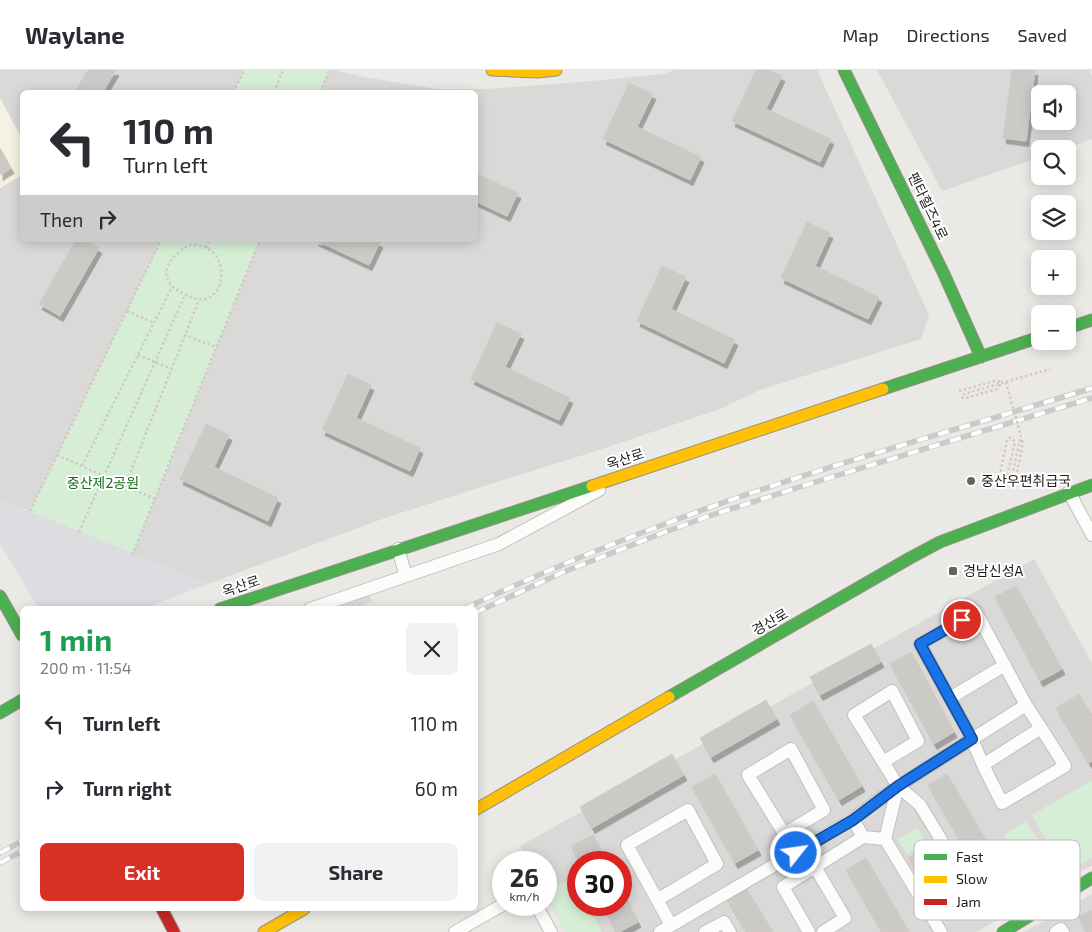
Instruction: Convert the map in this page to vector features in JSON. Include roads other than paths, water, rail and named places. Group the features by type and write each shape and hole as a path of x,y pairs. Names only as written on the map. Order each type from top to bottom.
{"street":[{"path":"492,70 538,72 556,70"},
{"name":"펜타힐즈4로","path":"844,70 939,263 982,357"},
{"path":"1076,325 1092,320"},
{"name":"옥산로","path":"229,606 955,364 1031,341"},
{"path":"319,606 499,544 630,473"},
{"name":"경산로","path":"478,808 940,542 1092,485"},
{"path":"1070,492 1092,535"},
{"path":"398,550 406,576"},
{"path":"0,596 20,631"},
{"path":"976,612 1005,665 1026,705 1065,766 1002,803 972,739 920,644 976,612"},
{"path":"950,698 1005,665"},
{"path":"883,762 918,741 892,692 854,715 883,762 898,786 920,805 941,840"},
{"path":"0,713 20,701"},
{"path":"660,932 853,820 898,786 1026,705"},
{"path":"983,765 1041,728"},
{"path":"784,834 824,810 791,749 748,775 784,834 796,853"},
{"path":"898,786 885,838 914,887"},
{"path":"657,900 717,864 688,810 627,845 657,900 672,925"},
{"path":"853,820 863,837"},
{"path":"809,932 783,887 863,837 885,838"},
{"path":"815,867 846,918 824,932"},
{"path":"1080,885 1092,878"},
{"path":"163,911 174,932"},
{"path":"264,932 301,911"},
{"path":"455,932 492,911"},
{"path":"542,916 551,932"},
{"path":"934,920 941,932"},
{"path":"1003,932 1023,920"},
{"path":"705,932 724,922 730,932"},
{"path":"1056,932 1061,929 1063,932"}],"railway":[{"path":"471,606 625,539 703,510 869,455 1092,388"},
{"path":"478,612 561,573 706,517 1092,398"},
{"path":"0,853 20,842"},
{"path":"0,863 20,852"}],"place":[{"name":"중산우편취급국","path":"971,481"},
{"name":"경남신성A","path":"953,571"}],"park label":[{"name":"중산제2공원","path":"103,483"}]}
